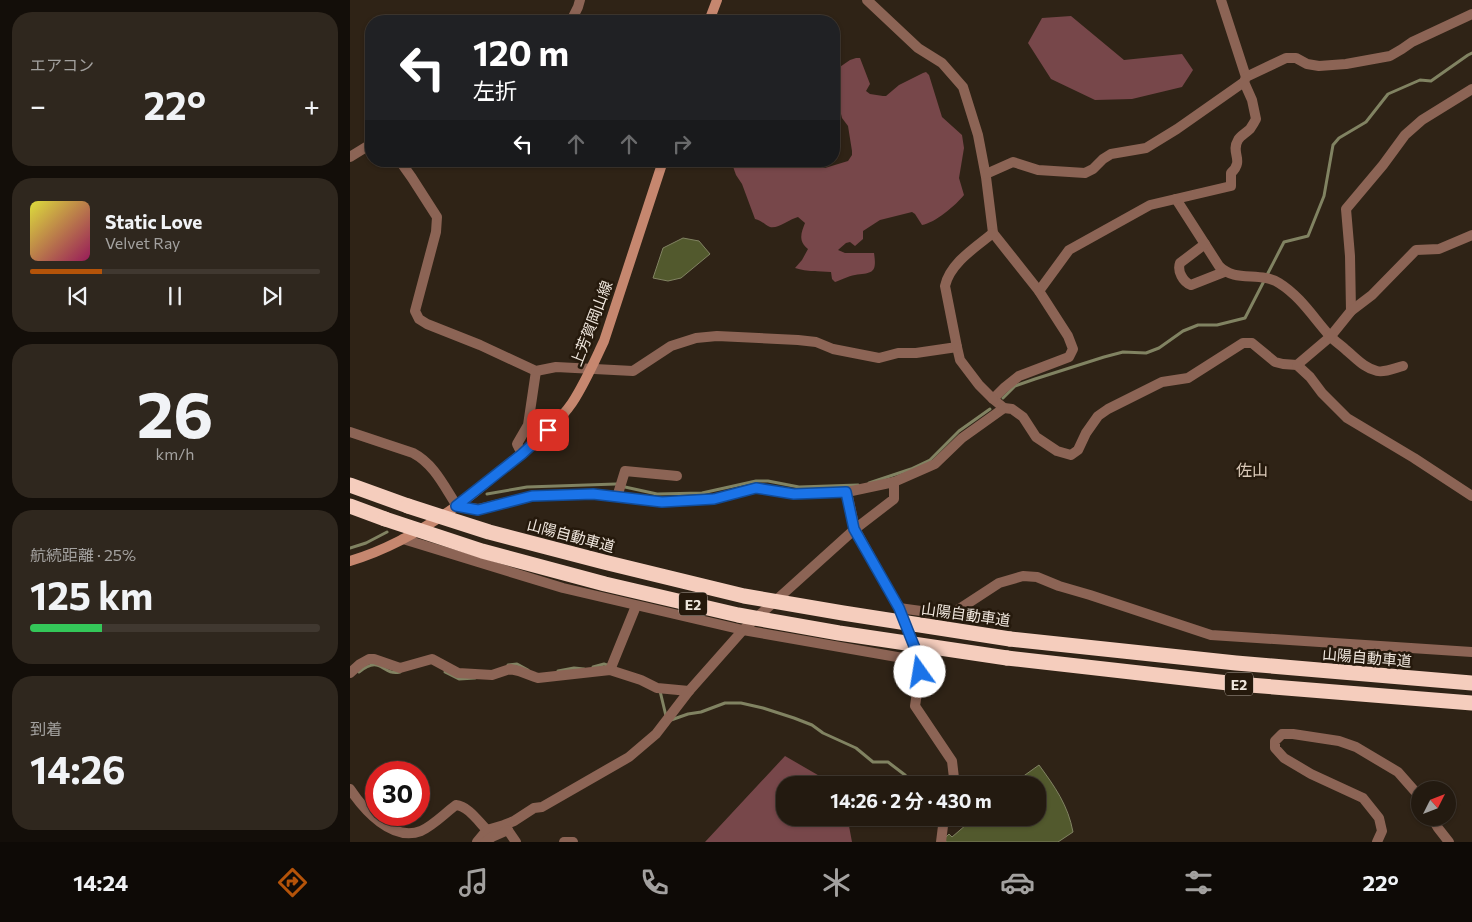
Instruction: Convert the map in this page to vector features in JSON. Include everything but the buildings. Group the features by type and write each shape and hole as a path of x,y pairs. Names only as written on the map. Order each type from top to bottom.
{"highway":[{"name":"山陽自動車道","path":"350,485 489,532 744,596 852,615 1010,639 1236,663 1472,683"},
{"name":"E2","path":"350,506 482,551 605,584 738,615 838,633 1052,664 1237,684 1472,703"}],"main road":[{"path":"711,15 716,0"},
{"name":"上芳賀岡山線","path":"350,561 432,523 522,454 572,404 591,370 604,341 661,167"}],"street":[{"path":"573,15 580,0"},
{"path":"867,0 918,48 942,63 963,87 978,135 986,174 993,233 1039,291 1068,336 1072,349 1069,356 1019,376 993,399"},
{"path":"1039,291 1069,250 1150,204 1231,186 1231,173 1236,168 1238,160 1235,151 1238,140 1256,119 1252,100 1220,0"},
{"path":"986,174 1013,162 1038,170 1085,173 1111,154 1146,148 1177,129 1245,79 1286,58 1296,58 1307,64 1319,66 1346,64 1390,56 1412,42 1472,14"},
{"path":"1352,312 1346,210 1384,165 1405,135 1422,120 1472,89"},
{"path":"350,157 365,148"},
{"path":"404,167 437,217 436,232 415,311 419,319 536,372 556,367 633,371 672,346 696,338 717,336 816,342 833,349 879,358 898,353 916,354 957,347"},
{"path":"1176,199 1224,272 1240,277 1260,277 1278,283 1305,305 1330,337 1364,366 1379,372 1403,366"},
{"path":"993,233 960,260 947,276 945,286 960,360 978,385 1004,408 1012,410 1023,417 1036,437 1057,451 1071,455 1078,450 1086,433 1098,416 1108,409 1162,382 1188,378 1242,342 1252,343 1274,362 1296,365 1310,377 1322,393 1347,418 1414,458 1472,496"},
{"path":"1296,365 1330,337 1352,312 1372,295 1416,250 1439,249 1472,235"},
{"path":"1205,244 1180,263 1178,268 1187,284 1191,285 1224,272"},
{"path":"522,454 517,444 528,425 536,372"},
{"path":"350,432 418,456 429,464 456,506 478,510 532,496 593,494 662,502 714,499 756,488 794,494 846,492 894,482 935,464 962,438 1004,408"},
{"path":"617,496 625,471 677,476"},
{"path":"485,842 534,808 542,807 629,757 656,734 689,691 743,630 854,529 894,499 894,482"},
{"path":"846,492 854,529 899,608 920,661 915,706 952,761 954,776"},
{"path":"403,538 562,588 636,606 743,630 920,661"},
{"path":"899,608 950,615 999,584 1022,576 1037,577 1059,586 1211,635 1472,652"},
{"path":"611,668 636,606"},
{"path":"350,673 369,659 400,668 432,659 456,672 492,675 510,669 535,678 611,668 660,689 689,691"},
{"path":"1377,842 1382,831 1379,818 1363,798 1311,774 1284,758 1275,748 1275,741 1282,734 1293,734 1339,741 1356,747 1398,772 1411,787"},
{"path":"350,789 374,820 395,832 406,834 421,832 456,805 467,810 487,830"},
{"path":"941,842 943,826"},
{"path":"1437,826 1449,842"},
{"path":"477,842 487,830 506,828"},
{"path":"506,828 516,842"},
{"path":"564,842 573,842"}],"shaded area":[{"path":"1071,16 1124,60 1182,54 1193,70 1182,87 1132,99 1095,100 1051,79 1028,43 1042,18"},
{"path":"860,58 870,84 866,91 870,94 886,96 899,85 923,73 926,72 929,75 942,117 962,135 964,148 959,178 964,195 945,213 927,224 922,225 912,212 880,220 863,231 863,239 855,246 850,242 838,250 845,253 874,253 874,268 866,274 852,276 835,282 832,279 831,272 795,268 808,249 802,240 805,223 798,217 777,227 770,227 755,219 742,184 733,167 825,168 840,167 840,163 848,161 852,151 848,126 842,118 840,110 840,67 850,60"},
{"path":"683,238 699,241 710,254 681,278 668,281 653,278 663,248"},
{"path":"785,756 820,776 776,776 776,826 849,826 852,842 705,842"},
{"path":"1039,765 1055,789 1064,805 1073,832 1058,842 946,842 945,838 949,834 952,837 965,826 1046,826 1046,776 1024,776"}],"waterway":[{"path":"1267,275 1284,242 1308,236 1324,196 1333,145 1339,138 1366,122 1388,94 1420,80 1431,81 1472,53"},
{"path":"1003,398 1015,386 1104,357 1123,352 1146,353 1159,348 1183,331 1198,325 1217,325 1245,318 1264,281"},
{"path":"869,483 911,469 930,460 959,431 990,409"},
{"path":"625,487 657,494 702,493 756,481 768,481 799,487 858,485"},
{"path":"487,494 527,487 616,484"},
{"path":"350,548 366,543 387,532"},
{"path":"508,665 517,664 528,670"},
{"path":"593,667 604,664 610,666"},
{"path":"359,672 372,665 377,665 389,671 400,672"},
{"path":"558,671 574,668 584,669"},
{"path":"445,672 459,679 475,678"},
{"path":"660,691 666,716"},
{"path":"671,720 725,703 741,703 763,708 812,725 823,733 856,748 873,762 888,762 906,776"}],"district":[{"name":"佐山","path":"1252,469"}],"route":[{"path":"548,430 522,454 456,506 478,510 532,496 593,494 662,502 714,499 756,488 794,494 846,492 854,529 899,608 920,661 920,672"}]}
